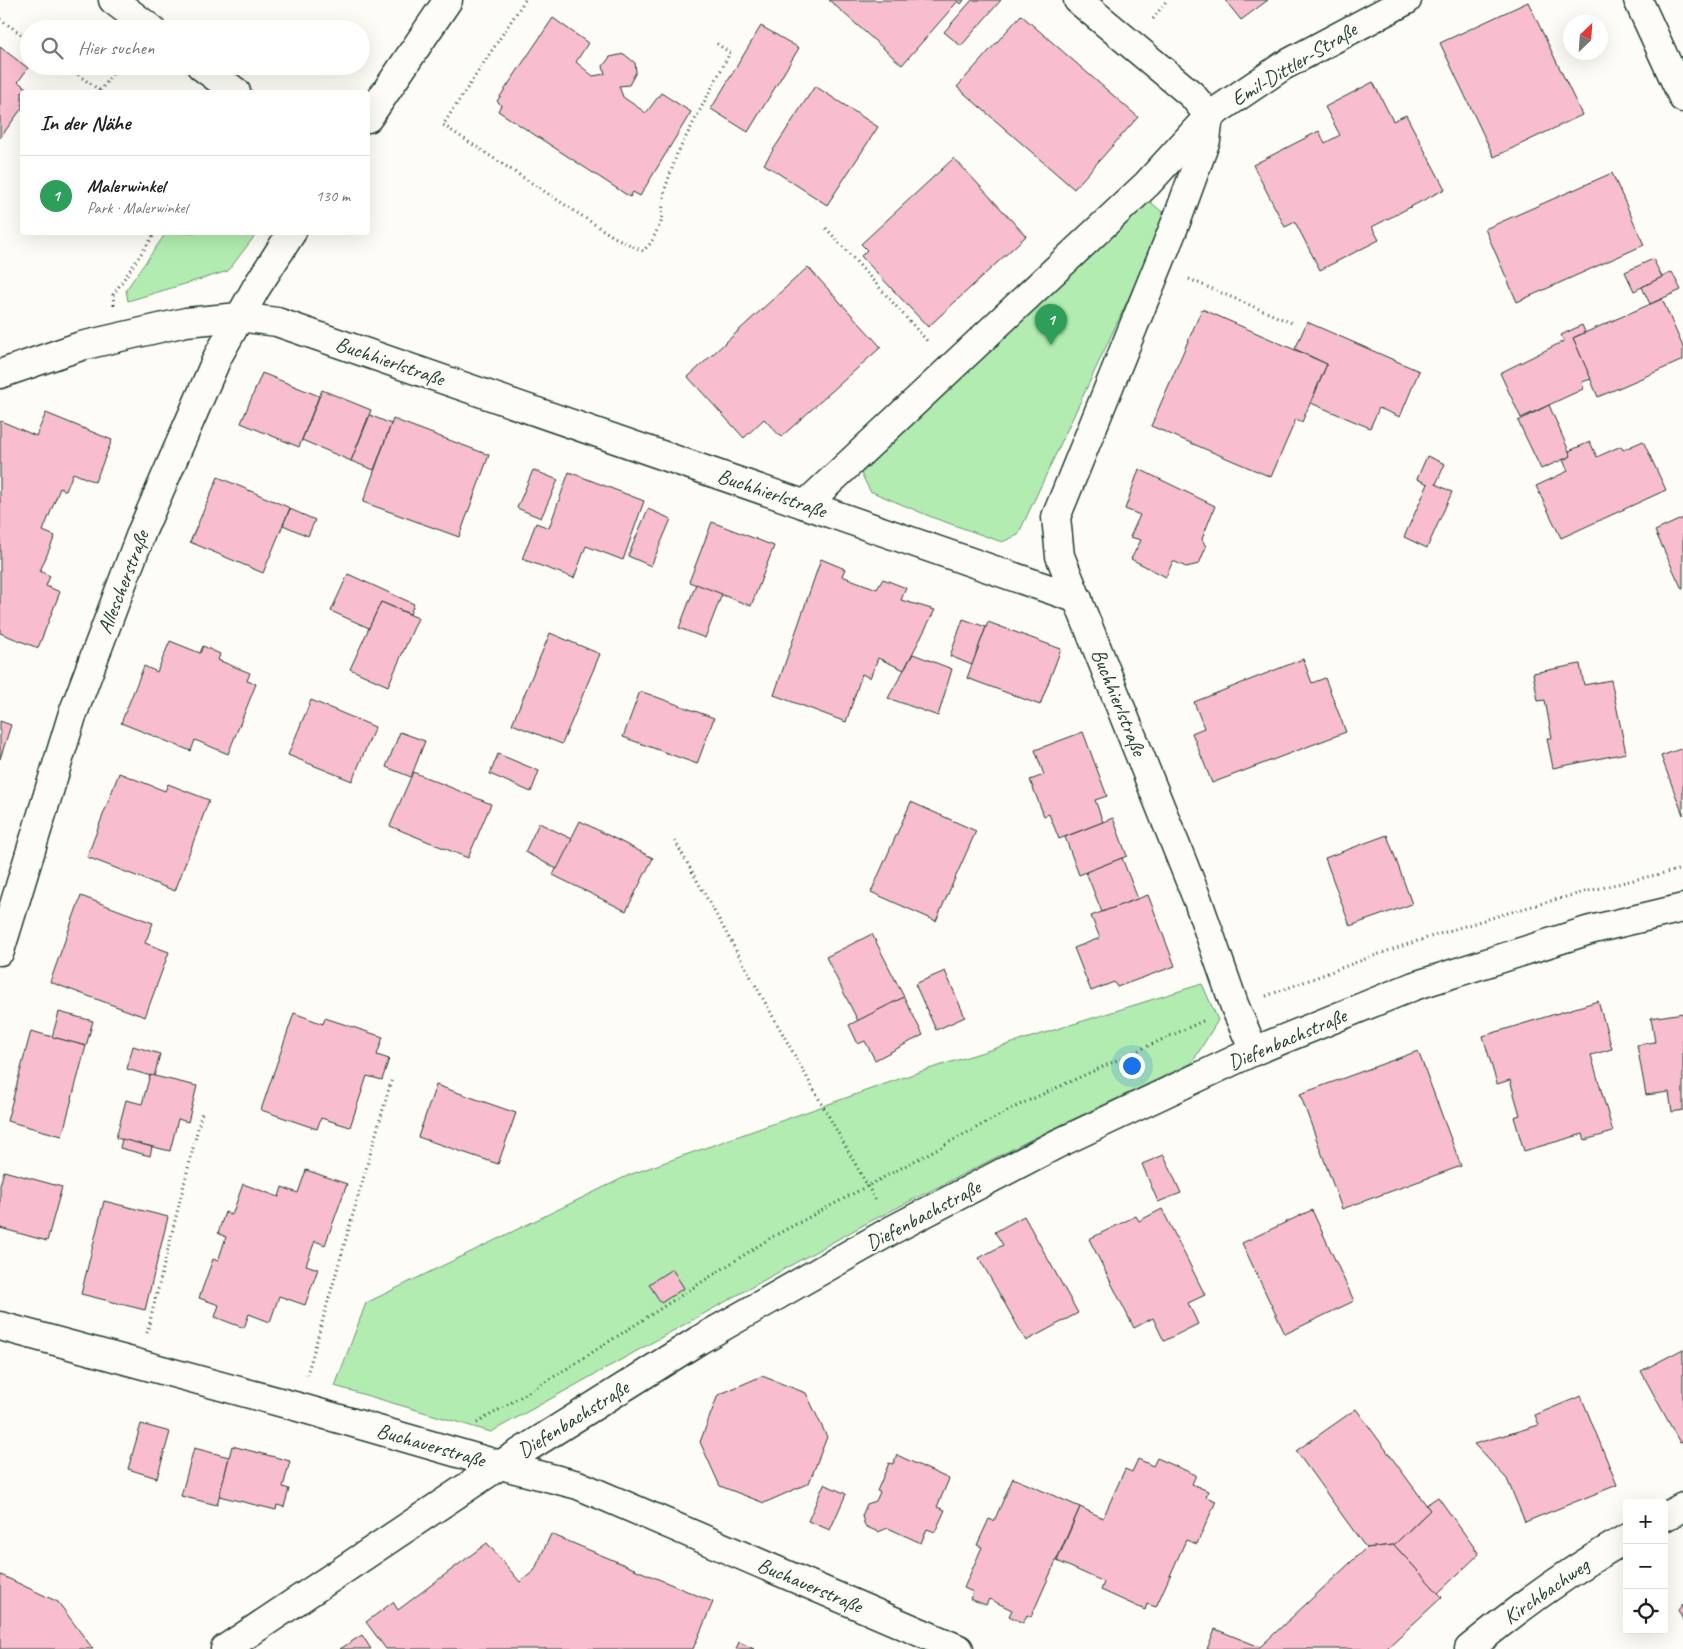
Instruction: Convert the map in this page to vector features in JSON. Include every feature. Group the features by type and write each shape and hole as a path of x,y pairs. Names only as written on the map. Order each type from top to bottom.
{"street":[{"path":"113,0 139,20"},
{"path":"370,115 448,0"},
{"path":"1078,0 1192,94 1208,116 1206,140 1158,266 1056,517 1060,556 1078,599"},
{"name":"Emil-Dittler-Straße","path":"805,505 1147,184 1208,116 1283,66 1407,0"},
{"path":"1638,0 1683,98"},
{"path":"213,75 233,90"},
{"name":"Allescherstraße","path":"0,952 72,716 142,531 218,356 256,288 290,235"},
{"name":"Buchhierlstraße","path":"0,374 81,346 186,322 239,317 277,322 1078,599 1198,901 1235,1007 1254,1051"},
{"name":"Diefenbachstraße","path":"225,1649 500,1465 699,1340 892,1230 1057,1144 1254,1051 1414,986 1590,930 1683,908"},
{"name":"Buchauerstraße","path":"0,1326 298,1406 500,1465 578,1485 959,1649"},
{"path":"1668,1515 1683,1506"},
{"name":"Kirchbachweg","path":"1469,1649 1497,1626 1591,1559 1623,1540"}],"path":[{"path":"525,0 443,125 614,237 643,251 651,243 661,222 665,188 677,154 730,53 716,43"},
{"path":"0,19 20,33"},
{"path":"78,75 98,90"},
{"path":"102,90 112,75"},
{"path":"826,228 952,367"},
{"path":"117,338 113,295 154,235"},
{"path":"1158,266 1294,324"},
{"path":"676,841 892,1230"},
{"path":"298,1406 392,1078"},
{"path":"140,1364 202,1112"}],"green space":[{"path":"1147,199 1167,216 1018,535 1002,542 934,518 870,491 861,473"},
{"path":"165,235 255,235 228,271 128,301 126,290"},
{"path":"1202,984 1218,1020 1192,1063 1048,1131 867,1223 491,1432 335,1386 366,1303 629,1175 916,1073"}],"building":[{"path":"829,0 964,0 961,4 958,1 902,65"},
{"path":"972,0 1001,0 961,46 944,32"},
{"path":"1225,0 1268,0 1241,20"},
{"path":"1528,2 1582,115 1494,157 1440,43"},
{"path":"1021,15 1138,117 1074,189 957,87"},
{"path":"553,18 588,43 576,62 593,76 605,74 603,66 610,57 624,54 635,63 636,72 629,85 619,86 623,97 646,113 661,93 691,112 640,196 633,192 630,197 498,111 501,105 497,101"},
{"path":"761,26 799,48 748,132 711,109"},
{"path":"0,47 20,62 20,75 23,75 18,82 29,90 20,90 20,111 0,138"},
{"path":"1373,82 1393,121 1406,115 1445,189 1372,227 1379,240 1320,270 1295,222 1285,227 1253,165 1319,131 1325,143 1340,135 1325,107"},
{"path":"815,86 878,127 827,205 764,164"},
{"path":"954,158 1026,236 928,327 861,256 867,250 861,244"},
{"path":"1612,173 1644,245 1517,302 1485,229"},
{"path":"1653,259 1662,277 1634,291 1625,272"},
{"path":"808,267 881,347 781,437 764,419 744,438 688,377"},
{"path":"1672,272 1681,290 1650,304 1642,287"},
{"path":"1662,299 1683,347 1683,360 1598,397 1573,338"},
{"path":"1202,309 1327,364 1302,422 1296,419 1271,477 1151,426"},
{"path":"1307,322 1419,371 1400,417 1379,408 1370,428 1311,403 1327,364 1295,349"},
{"path":"1582,325 1585,332 1573,338 1591,379 1582,382 1583,389 1521,418 1500,373 1564,341 1561,335"},
{"path":"262,373 319,396 299,447 241,423"},
{"path":"322,390 371,410 351,461 302,440"},
{"path":"1549,405 1571,456 1541,469 1518,421"},
{"path":"46,413 112,440 95,482 73,473 66,491 60,488 43,531 55,536 40,571 50,576 46,586 60,592 38,648 0,633 0,423 1,421 36,436"},
{"path":"370,415 391,424 374,470 351,461"},
{"path":"393,419 489,455 459,537 363,502"},
{"path":"1643,441 1666,490 1561,538 1536,486 1568,471 1563,460 1571,456 1569,451 1590,442 1597,457 1621,446 1623,450"},
{"path":"1427,456 1445,464 1436,484 1452,492 1427,548 1404,537 1428,484 1417,479"},
{"path":"1139,469 1215,506 1202,539 1206,547 1199,564 1186,567 1173,561 1166,577 1131,559 1141,540 1130,537 1140,515 1125,509"},
{"path":"533,470 558,480 541,518 517,508"},
{"path":"569,472 644,501 623,560 586,546 574,578 522,559 536,523 549,528"},
{"path":"218,477 290,508 263,573 190,542"},
{"path":"290,509 315,520 308,536 283,525"},
{"path":"648,509 671,519 651,566 628,556"},
{"path":"1683,518 1683,589 1682,589 1655,531"},
{"path":"712,522 774,546 751,606 689,582"},
{"path":"821,559 845,569 842,576 877,589 883,579 906,588 901,600 935,610 904,670 878,658 870,678 862,674 846,722 774,695"},
{"path":"348,574 414,604 410,614 381,602 369,628 331,611"},
{"path":"696,584 722,594 705,638 679,628"},
{"path":"381,602 418,618 388,686 350,669"},
{"path":"963,619 986,627 972,665 950,656"},
{"path":"988,622 1061,649 1040,705 967,678"},
{"path":"550,633 600,654 562,744 512,724"},
{"path":"170,641 200,653 203,646 220,654 218,660 250,673 247,681 256,684 228,754 195,740 191,751 121,723 144,666 157,672"},
{"path":"913,654 952,669 938,716 888,698"},
{"path":"1303,659 1312,683 1325,678 1346,732 1212,783 1192,733 1204,728 1194,702"},
{"path":"1580,664 1584,685 1611,680 1626,753 1553,768 1547,738 1552,738 1545,700 1538,701 1533,673"},
{"path":"640,691 714,718 697,764 623,737"},
{"path":"311,700 375,727 352,781 288,755"},
{"path":"0,721 11,725 0,759"},
{"path":"400,732 425,741 411,777 386,767"},
{"path":"1083,732 1107,796 1095,800 1103,822 1059,839 1049,814 1044,816 1030,780 1044,775 1035,750"},
{"path":"1683,748 1683,815 1661,756"},
{"path":"498,754 539,771 531,792 490,774"},
{"path":"413,772 491,804 468,858 390,826"},
{"path":"119,773 165,791 168,784 209,800 175,891 87,857"},
{"path":"911,802 976,831 936,921 871,892"},
{"path":"1113,818 1127,856 1079,875 1065,837"},
{"path":"580,821 653,858 626,911 553,875"},
{"path":"539,823 572,839 557,869 525,852"},
{"path":"1387,835 1412,904 1350,926 1325,858"},
{"path":"1122,858 1138,899 1102,912 1086,872"},
{"path":"1148,895 1175,966 1117,987 1114,982 1091,991 1074,948 1100,938 1091,916"},
{"path":"81,896 153,923 145,943 169,952 145,1017 50,982"},
{"path":"872,934 904,997 858,1021 826,957"},
{"path":"945,971 965,1017 936,1030 915,984"},
{"path":"904,997 923,1035 875,1060 865,1041 858,1044 849,1025"},
{"path":"1598,1001 1612,1049 1591,1055 1613,1132 1585,1140 1583,1134 1524,1151 1514,1117 1520,1115 1510,1080 1497,1084 1483,1036"},
{"path":"59,1012 93,1021 86,1046 52,1037"},
{"path":"294,1013 323,1024 325,1018 383,1037 377,1055 389,1059 382,1080 367,1076 350,1127 321,1118 317,1129 261,1110"},
{"path":"1683,1013 1683,1110 1672,1112 1669,1092 1646,1095 1637,1045 1655,1042 1651,1018"},
{"path":"31,1031 86,1046 62,1136 7,1121"},
{"path":"133,1046 160,1054 154,1077 127,1069"},
{"path":"1418,1051 1461,1166 1342,1209 1300,1094"},
{"path":"150,1075 197,1086 188,1122 178,1119 170,1151 116,1138 126,1100 142,1104"},
{"path":"436,1085 516,1113 498,1164 418,1137"},
{"path":"122,1139 152,1147 150,1156 120,1148"},
{"path":"1164,1155 1181,1193 1158,1202 1142,1164"},
{"path":"306,1170 347,1184 325,1245 315,1241 306,1265 318,1269 305,1305 279,1296 270,1322 249,1314 244,1328 215,1317 219,1305 199,1298 213,1259 218,1261 226,1237 218,1233 225,1212 232,1215 243,1184 279,1197 282,1187 298,1193"},
{"path":"4,1171 62,1187 47,1241 0,1228 0,1185"},
{"path":"104,1201 168,1217 145,1310 81,1294"},
{"path":"1162,1209 1205,1295 1188,1303 1198,1324 1164,1341 1153,1318 1134,1328 1089,1239 1136,1216 1139,1221"},
{"path":"1312,1210 1354,1301 1285,1334 1242,1243"},
{"path":"1024,1216 1078,1313 1026,1341 979,1258 1003,1245 995,1232"},
{"path":"672,1269 684,1288 661,1303 649,1284"},
{"path":"1683,1349 1683,1442 1680,1443 1641,1371"},
{"path":"762,1376 806,1393 827,1437 809,1483 764,1503 720,1486 700,1442 718,1395"},
{"path":"1581,1396 1617,1485 1525,1522 1507,1479 1474,1444 1539,1425 1535,1415"},
{"path":"1356,1409 1430,1510 1394,1545 1366,1548 1296,1451"},
{"path":"141,1424 170,1432 157,1478 128,1469"},
{"path":"232,1446 290,1461 283,1487 289,1489 284,1507 277,1505 276,1510 219,1496"},
{"path":"194,1448 229,1457 217,1505 181,1496"},
{"path":"897,1455 949,1479 937,1507 945,1510 935,1532 927,1529 921,1543 888,1528 878,1532 865,1526 862,1516 867,1504 876,1501 880,1492 877,1491 889,1463 893,1464"},
{"path":"1157,1458 1196,1475 1192,1484 1208,1491 1206,1497 1216,1501 1197,1544 1186,1540 1156,1607 1147,1604 1145,1610 1101,1590 1104,1582 1057,1561 1080,1507 1103,1518 1125,1469 1132,1472 1138,1459 1153,1466"},
{"path":"1013,1478 1080,1507 1031,1617 1027,1615 1023,1623 1009,1616 1012,1610 989,1599 986,1605 970,1599 973,1592 964,1588 982,1547 977,1545 989,1519 994,1521"},
{"path":"824,1484 846,1494 830,1530 808,1521"},
{"path":"1438,1497 1479,1554 1438,1593 1394,1545 1430,1510 1426,1505"},
{"path":"551,1534 713,1602 693,1649 386,1649 366,1622 393,1602 398,1610 487,1543 520,1582 534,1571"},
{"path":"1394,1545 1442,1597 1386,1649 1207,1649 1215,1629 1260,1647 1366,1548"},
{"path":"1,1575 58,1602 93,1649 0,1649"},
{"path":"1683,1604 1683,1620 1678,1610"},
{"path":"362,1635 371,1649 340,1649"},
{"path":"739,1642 754,1649 736,1649"}],"place":[{"name":"Malerwinkel","path":"1051,345"}]}
